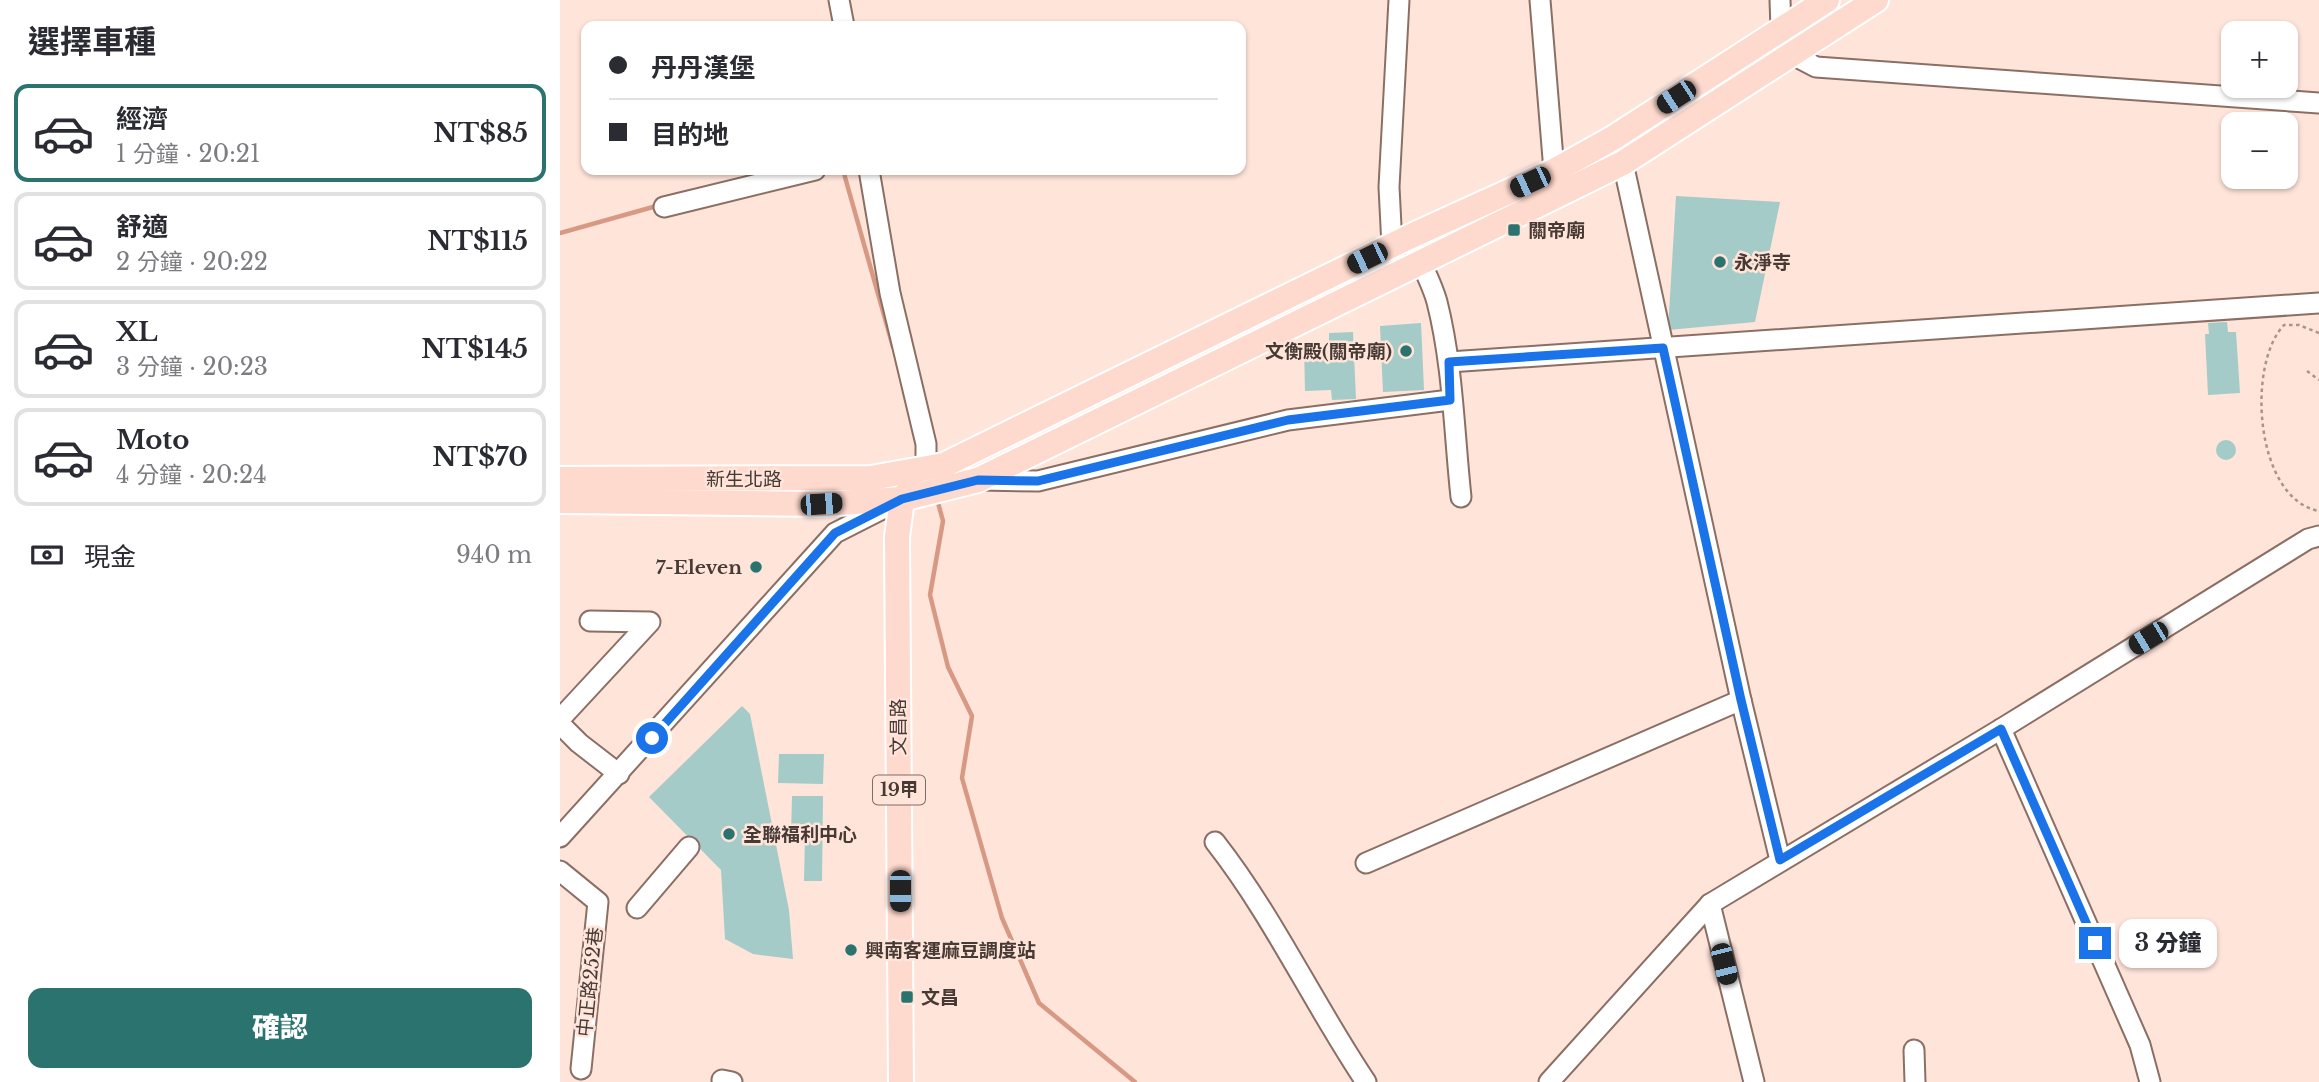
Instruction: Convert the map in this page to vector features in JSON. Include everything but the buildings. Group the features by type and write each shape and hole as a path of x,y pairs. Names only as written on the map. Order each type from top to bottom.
{"main road":[{"name":"新生北路","path":"560,479 871,478 944,466 1400,241 1554,171 1613,138 1827,0"},
{"name":"新生北路","path":"560,501 821,504 902,499 978,480 1623,163 1877,0"},
{"path":"902,499 926,468"},
{"name":"文昌路","path":"901,1082 897,537 902,499"}],"street":[{"path":"839,0 843,21"},
{"path":"1399,0 1389,187 1400,241 1420,261 1436,300 1449,362 1450,400 1461,497"},
{"path":"1540,0 1554,171"},
{"path":"1780,0 1781,29"},
{"path":"1793,55 1816,67 2319,103"},
{"path":"1613,138 1623,163 1741,700 1780,860"},
{"path":"664,206 794,175"},
{"path":"870,175 890,293 926,444 926,468"},
{"path":"1449,362 2319,303"},
{"path":"978,480 1038,481 1288,420 1450,400"},
{"path":"560,837 835,533 902,499"},
{"path":"1549,1082 1710,904 2001,729 2308,539 2319,536"},
{"path":"590,621 650,622 561,718 561,724 579,743 619,774"},
{"path":"1366,863 1741,700"},
{"path":"2001,729 2140,1045 2150,1082"},
{"path":"1215,842 1244,878 1331,1031 1366,1082"},
{"path":"637,908 689,847"},
{"name":"中正路252巷","path":"560,871 597,902 581,1069"},
{"path":"1710,904 1754,1082"},
{"path":"1914,1050 1915,1082"}],"path":[{"path":"2319,332 2284,325 2272,337 2264,369 2263,417 2270,466 2285,491 2307,509 2319,511"},
{"path":"2307,371 2319,380"}],"waterway":[{"path":"844,175 893,347"},
{"path":"560,233 660,205"},
{"path":"937,499 943,521 930,595 948,667 972,716 962,778 1002,918 1039,1003 1135,1082"}],"place":[{"name":"關帝廟","path":"1514,230"},
{"name":"永淨寺","path":"1720,262"},
{"name":"文衡殿(關帝廟)","path":"1406,351"},
{"name":"7-Eleven","path":"756,567"},
{"name":"全聯福利中心","path":"729,834"},
{"name":"興南客運麻豆調度站","path":"851,950"},
{"name":"文昌","path":"907,997"}],"route":[{"path":"652,738 835,533 902,499 978,480 1038,481 1288,420 1450,400 1449,362 1663,348 1741,700 1780,860 2001,729 2095,943"}]}
